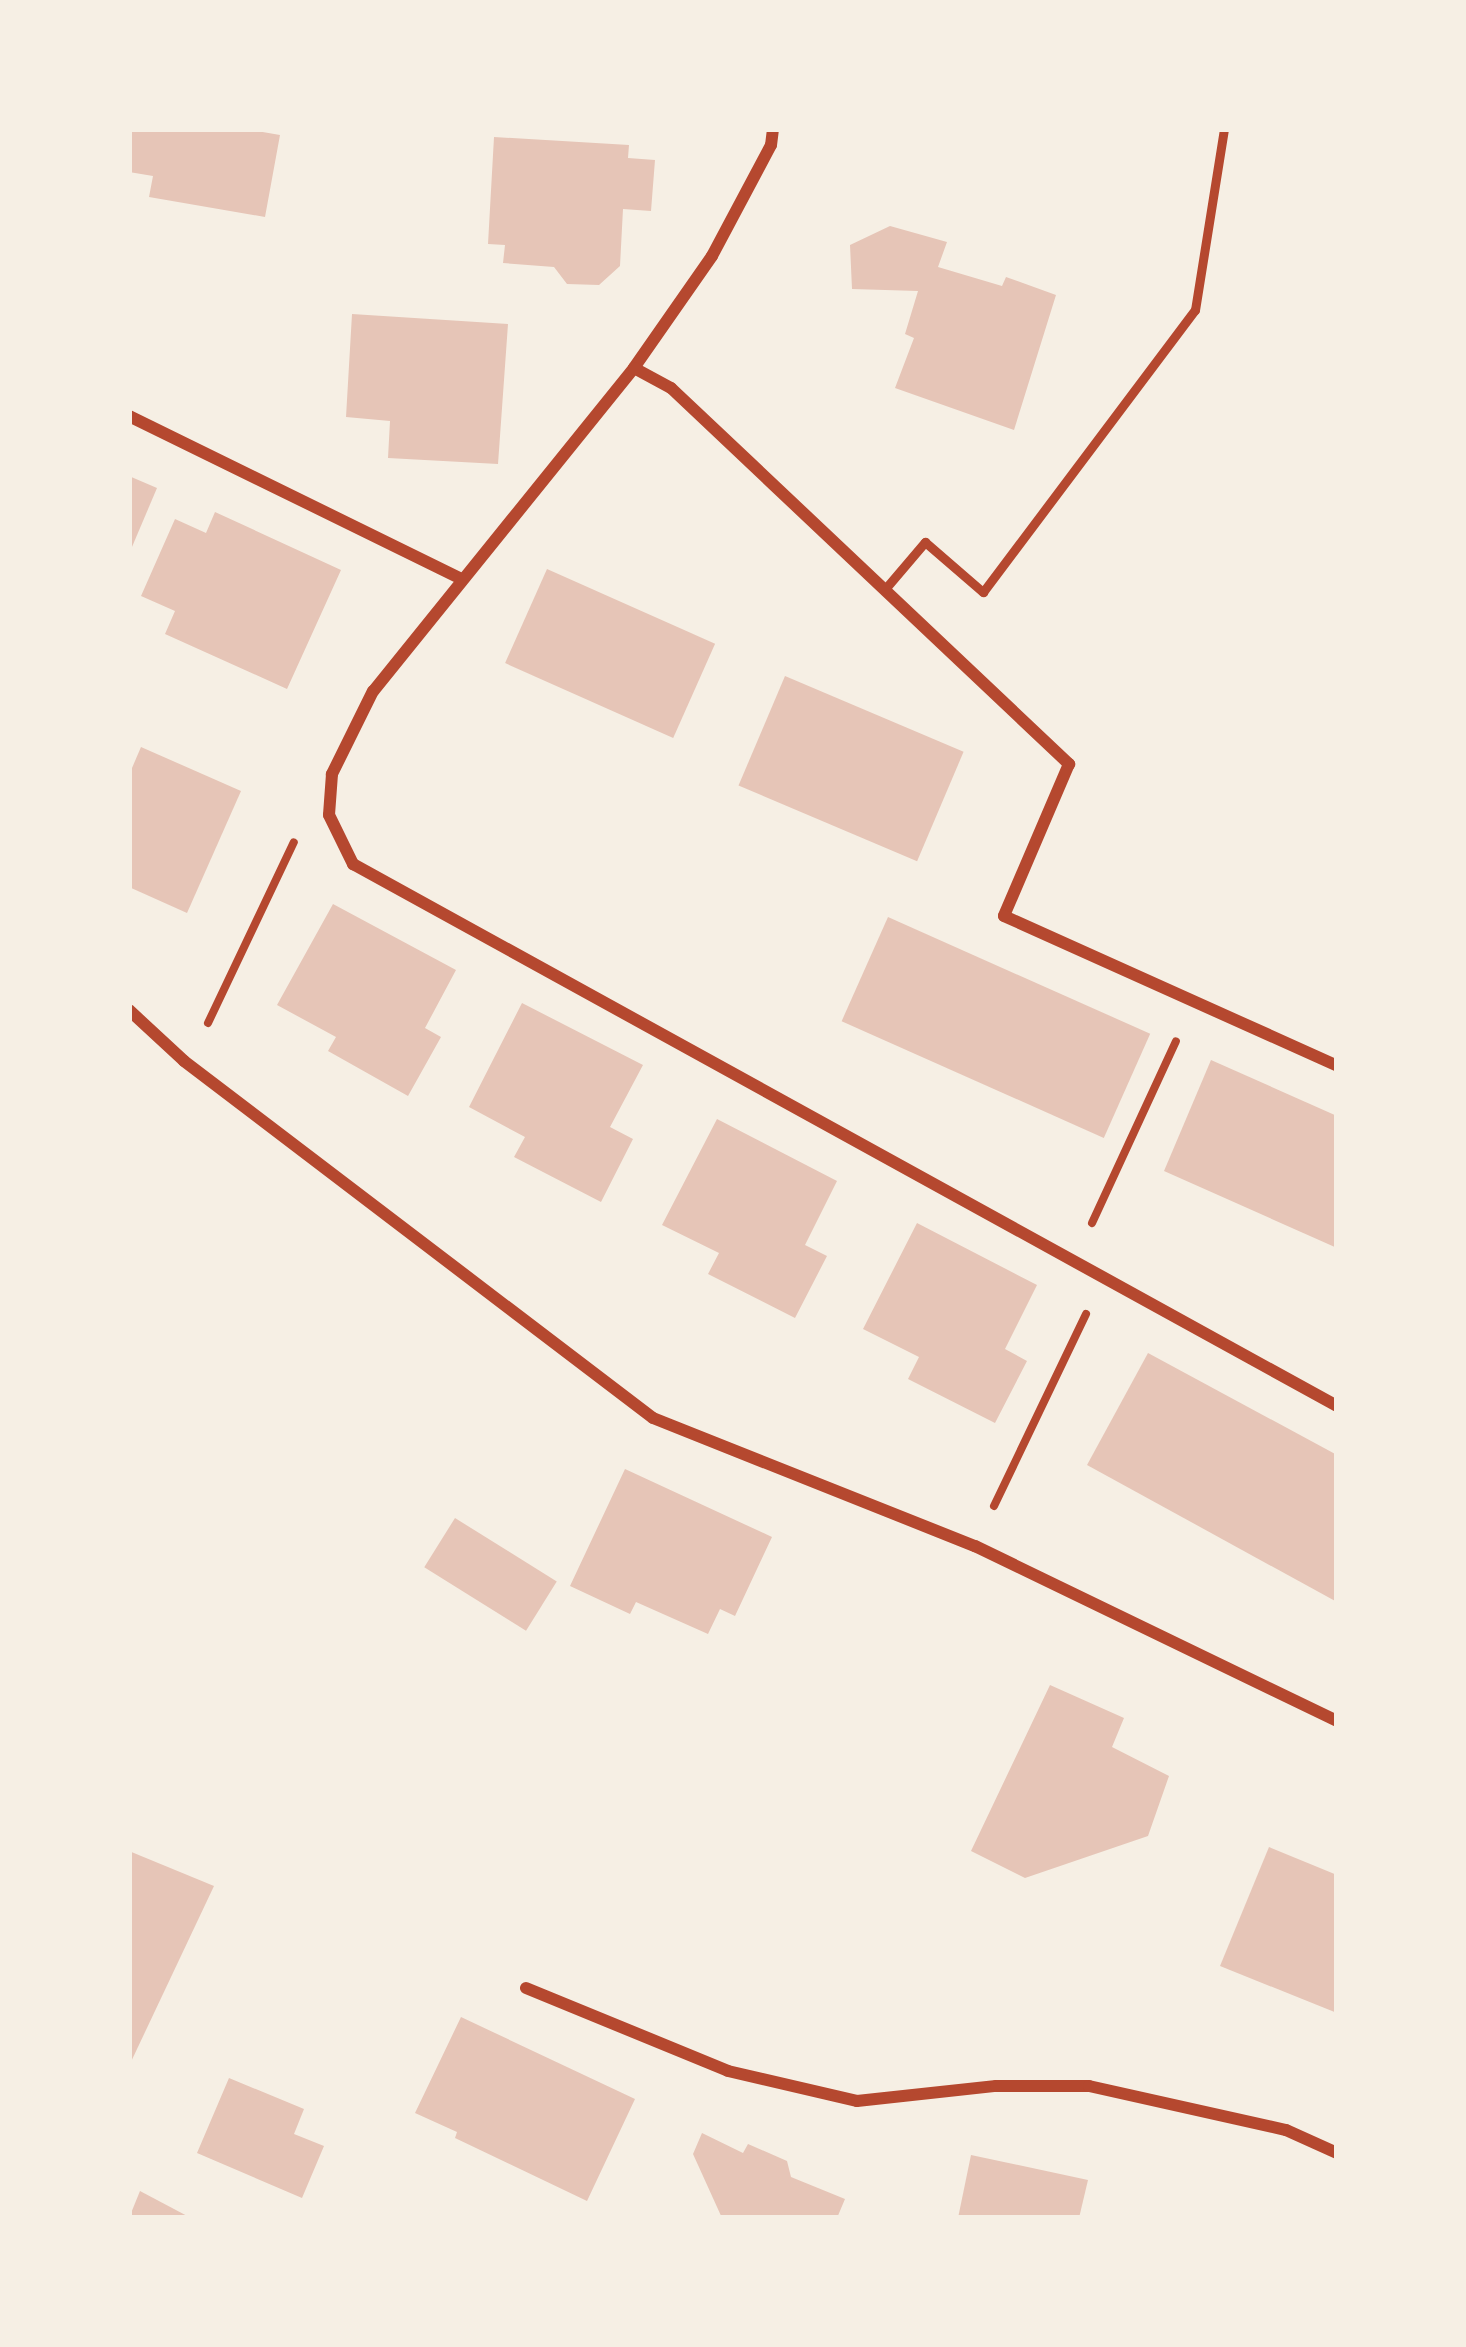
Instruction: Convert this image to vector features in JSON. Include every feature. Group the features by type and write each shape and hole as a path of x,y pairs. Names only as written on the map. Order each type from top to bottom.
{"street":[{"path":"773,129 771,146 712,256 634,368 373,691 332,774 329,814 353,864 1072,1265 1337,1406"},
{"path":"634,368 671,388 1069,764 1004,916 1337,1066"},
{"path":"129,416 460,579"},
{"path":"129,1010 184,1061 653,1418 975,1546 1337,1721"},
{"path":"526,1988 728,2071 857,2102 996,2086 1089,2086 1286,2130 1337,2153"}],"lane":[{"path":"885,590 926,542 982,592 1195,310 1224,129"}],"path":[{"path":"184,1061 204,1032 305,820 329,814"},
{"path":"1072,1265 1194,1001"},
{"path":"975,1546 1102,1280"}],"building":[{"path":"129,129 246,129 280,135 265,217 149,197 153,176 129,172"},
{"path":"494,137 629,145 628,158 655,160 651,211 623,209 620,266 599,285 567,284 554,267 503,263 505,245 488,244"},
{"path":"890,226 947,242 938,267 1002,286 1006,277 1056,295 1014,430 895,388 914,338 905,334 918,291 852,289 850,245"},
{"path":"352,314 508,324 498,464 388,458 390,421 346,417"},
{"path":"129,476 157,488 129,554"},
{"path":"215,512 341,570 287,689 165,634 175,611 141,596 175,519 206,533"},
{"path":"547,569 715,644 673,738 505,663"},
{"path":"785,676 964,752 917,861 739,786"},
{"path":"141,747 241,791 187,913 129,887 129,775"},
{"path":"333,904 456,970 425,1028 441,1037 408,1096 328,1051 336,1037 277,1005"},
{"path":"888,917 1150,1034 1104,1138 842,1021"},
{"path":"522,1003 643,1065 610,1127 633,1139 601,1202 514,1157 525,1137 469,1107"},
{"path":"1211,1060 1337,1116 1337,1248 1164,1171"},
{"path":"717,1119 837,1181 805,1245 827,1256 795,1318 708,1274 719,1253 662,1225"},
{"path":"917,1223 1037,1285 1005,1349 1027,1361 995,1423 908,1379 919,1357 863,1329"},
{"path":"1148,1353 1337,1455 1337,1602 1087,1465"},
{"path":"625,1469 772,1537 735,1616 720,1609 708,1634 636,1602 630,1614 570,1586"},
{"path":"455,1518 557,1582 526,1631 424,1567"},
{"path":"1050,1685 1124,1718 1112,1747 1169,1776 1148,1836 1025,1878 971,1851"},
{"path":"1269,1847 1337,1875 1337,2013 1220,1966"},
{"path":"129,1851 214,1886 129,2066"},
{"path":"461,2017 635,2099 587,2201 455,2138 457,2132 415,2113"},
{"path":"229,2078 304,2109 294,2134 324,2146 302,2198 197,2153"},
{"path":"702,2133 743,2153 748,2144 787,2161 791,2177 845,2199 837,2218 722,2218 693,2154"},
{"path":"971,2155 1088,2180 1079,2218 958,2218"},
{"path":"140,2191 191,2218 129,2218"}]}
